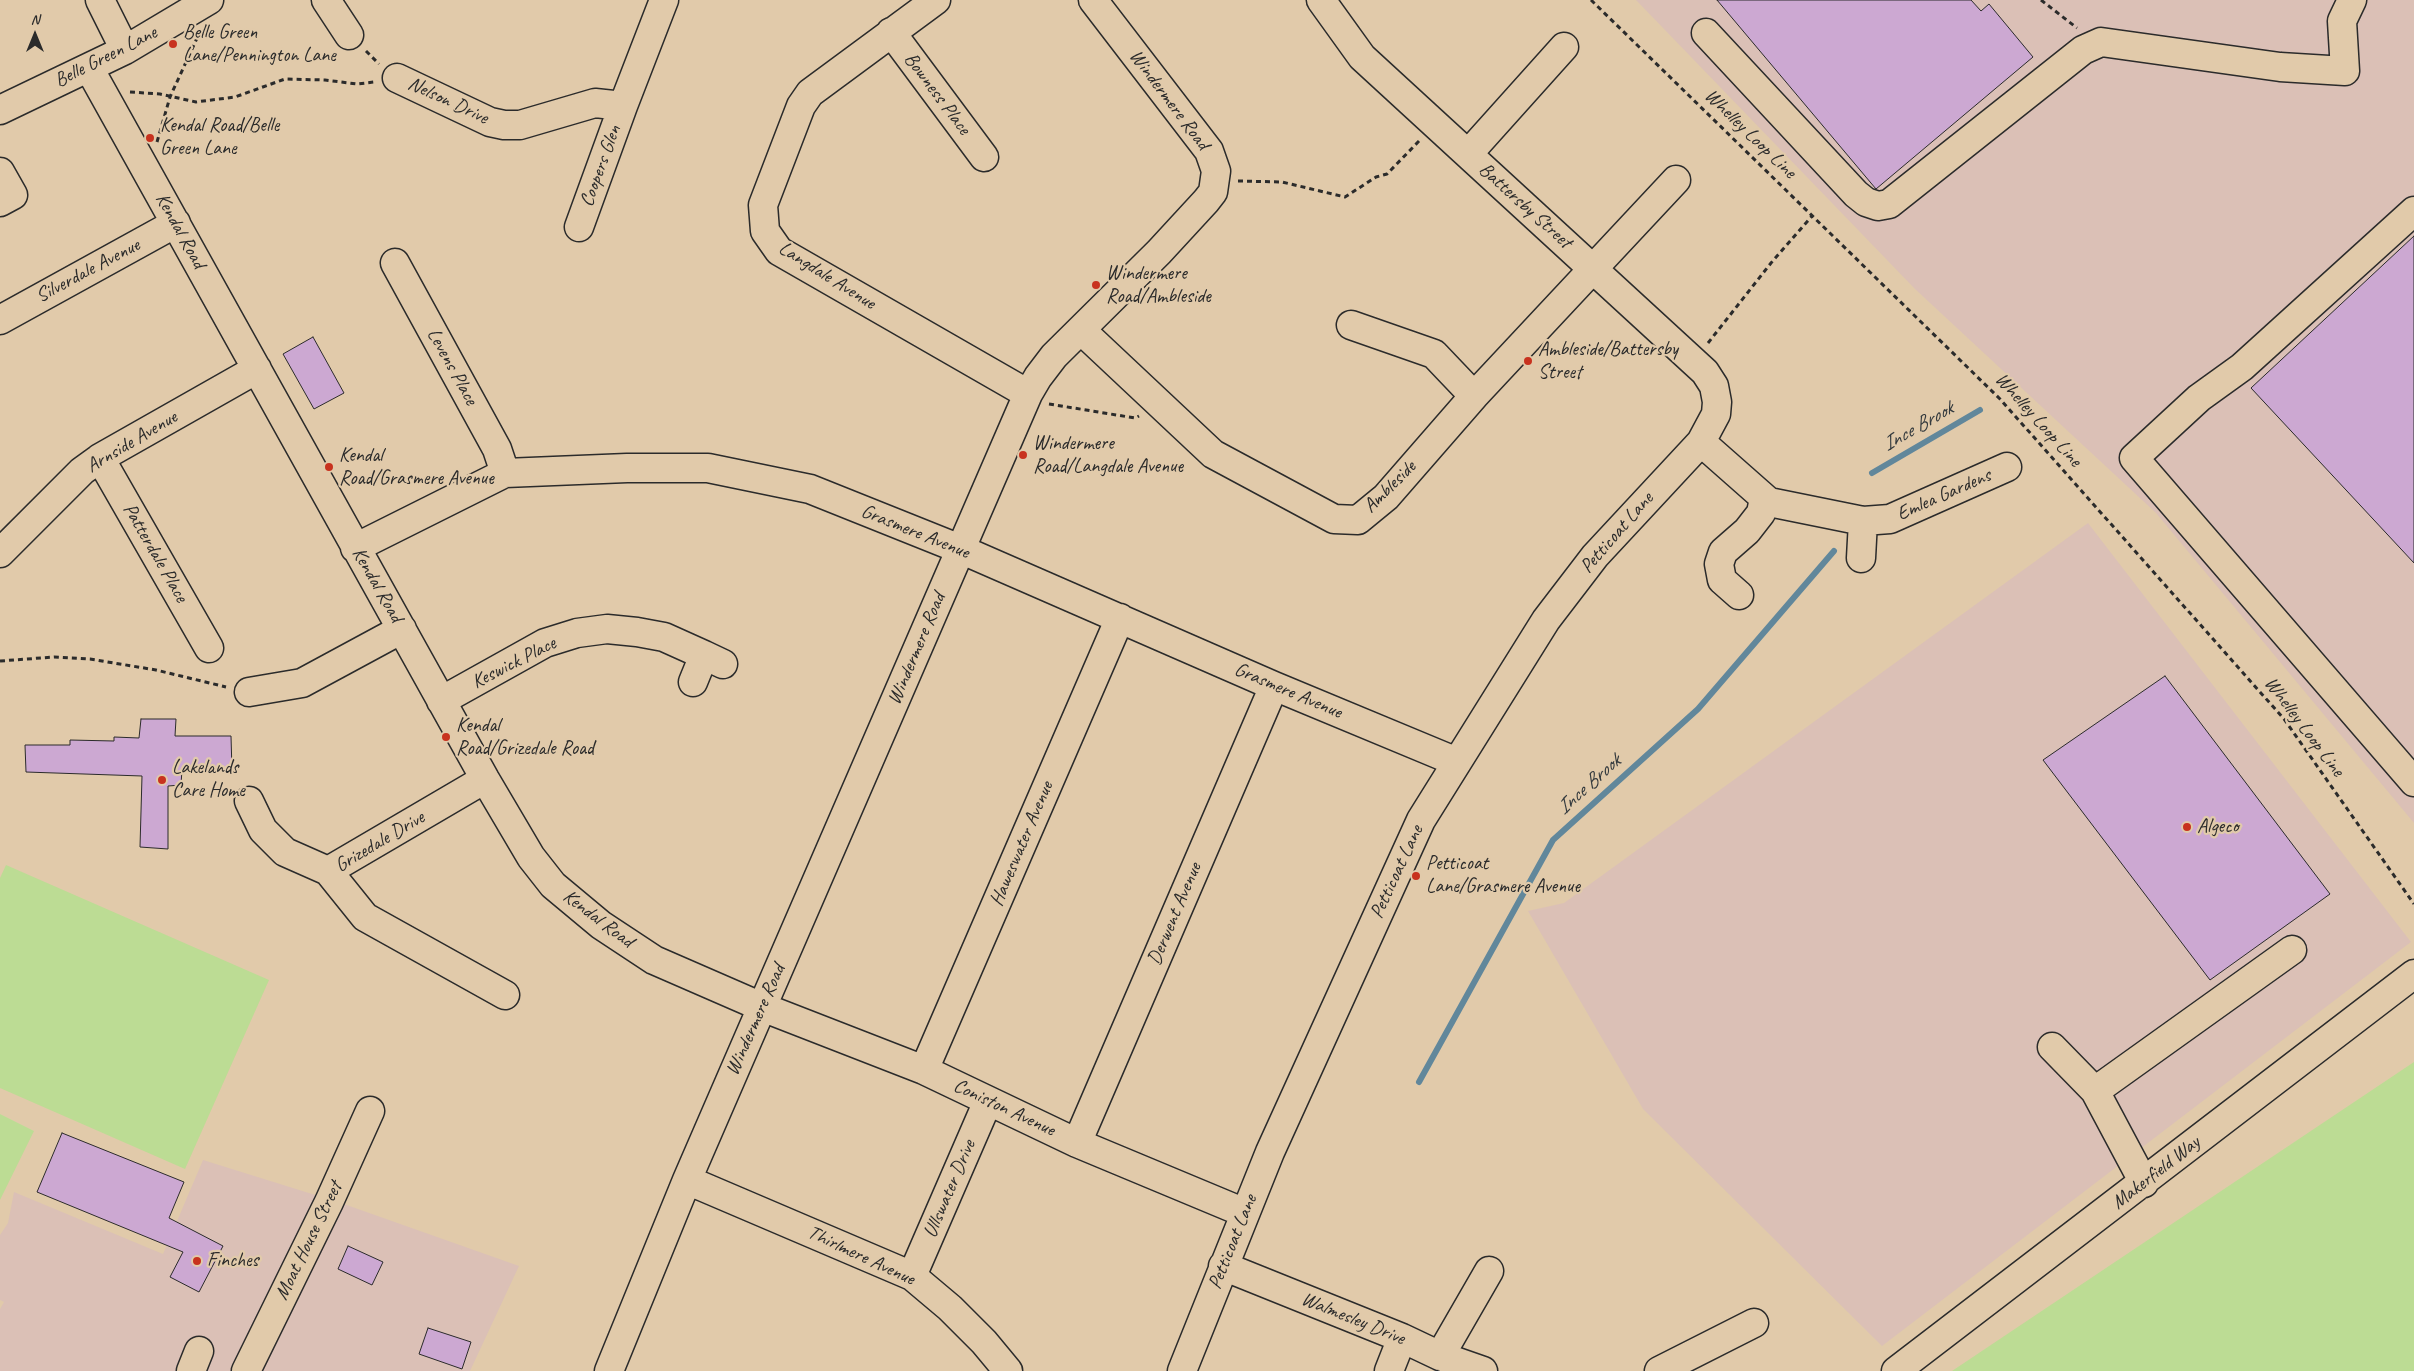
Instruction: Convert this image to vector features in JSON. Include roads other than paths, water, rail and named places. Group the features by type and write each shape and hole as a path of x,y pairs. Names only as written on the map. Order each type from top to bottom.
{"street":[{"path":"100,0 126,50"},
{"name":"Belle Green Lane","path":"0,110 94,77 126,50 210,0"},
{"path":"326,0 349,35"},
{"path":"623,106 664,0"},
{"name":"Langdale Avenue","path":"936,0 810,93 801,106 764,205 765,231 779,251 1028,394"},
{"name":"Windermere Road","path":"609,1371 687,1180 1028,394 1038,376 1054,356 1206,202 1213,192 1216,171 1209,151 1093,0"},
{"path":"1706,33 1856,194 1866,202 1878,206 1889,204 2083,50 2101,42 2280,67 2346,71 2342,21 2347,2"},
{"name":"Battersby Street","path":"1331,4 1362,57 1706,372 1714,386 1717,402"},
{"name":"Bowness Place","path":"891,32 984,156"},
{"path":"1468,154 1564,47"},
{"name":"Kendal Road","path":"94,77 355,548 531,857 553,886 594,919 654,960 762,1007"},
{"name":"Nelson Drive","path":"397,78 490,122 504,125 520,125 595,103 623,106"},
{"name":"Coopers Glen","path":"579,226 623,106"},
{"path":"0,172 6,198"},
{"name":"Ambleside","path":"1080,330 1213,454 1334,519 1358,520 1386,497 1474,396 1676,180"},
{"path":"2414,211 2242,367 2199,398 2134,458 2414,782"},
{"name":"Silverdale Avenue","path":"0,320 176,223"},
{"name":"Levens Place","path":"395,263 497,449 506,473"},
{"path":"1350,325 1434,354 1474,396"},
{"name":"Arnside Avenue","path":"0,553 82,471 100,458 257,369"},
{"name":"Petticoat Lane","path":"1182,1371 1270,1152 1421,820 1546,620 1595,556 1701,442 1716,414 1717,402"},
{"name":"Emlea Gardens","path":"1701,442 1769,502 1864,521 1890,519 2007,467"},
{"name":"Patterdale Place","path":"100,458 209,648"},
{"name":"Grasmere Avenue","path":"355,548 506,473 627,468 708,468 810,489 960,550 1274,686 1457,762"},
{"path":"1739,596 1722,580 1718,564 1723,552 1747,531 1762,514 1764,498"},
{"path":"1861,558 1864,521"},
{"name":"Haweswater Avenue","path":"924,1070 1120,618"},
{"path":"249,692 302,683 402,629"},
{"name":"Keswick Place","path":"441,701 545,643 577,633 607,629 664,637 714,660 693,682"},
{"name":"Derwent Avenue","path":"1077,1142 1274,686"},
{"name":"Grizedale Drive","path":"485,779 328,871 366,917 505,995"},
{"path":"248,801 263,830 285,852 328,871"},
{"path":"2095,1091 2292,950"},
{"name":"Makerfield Way","path":"1896,1371 2144,1183 2414,974"},
{"name":"Coniston Avenue","path":"762,1007 924,1070 1077,1142 1245,1213"},
{"path":"2052,1048 2095,1091 2144,1183"},
{"name":"Ullswater Drive","path":"912,1276 988,1101"},
{"name":"Moat House Street","path":"246,1371 329,1202 370,1111"},
{"name":"Thirlmere Avenue","path":"687,1180 912,1276 950,1308 984,1342 1008,1371"},
{"name":"Walmesley Drive","path":"1223,1266 1402,1338 1440,1356 1483,1371"},
{"path":"1440,1356 1488,1271"},
{"path":"1659,1371 1754,1323"},
{"path":"1389,1371 1402,1338"}],"waterway":[{"name":"Ince Brook","path":"1872,473 1980,410"},
{"name":"Ince Brook","path":"1419,1082 1553,840 1698,709 1834,551"}],"place":[{"name":"Belle Green Lane/Pennington Lane","path":"173,44"},
{"name":"Kendal Road/Belle Green Lane","path":"150,138"},
{"name":"Windermere Road/Ambleside","path":"1096,285"},
{"name":"Ambleside/Battersby Street","path":"1528,361"},
{"name":"Windermere Road/Langdale Avenue","path":"1023,455"},
{"name":"Kendal Road/Grasmere Avenue","path":"329,467"},
{"name":"Kendal Road/Grizedale Road","path":"446,737"},
{"name":"Lakelands Care Home","path":"162,780"},
{"name":"Algeco","path":"2187,827"},
{"name":"Petticoat Lane/Grasmere Avenue","path":"1416,876"},
{"name":"Finches","path":"197,1261"}]}
